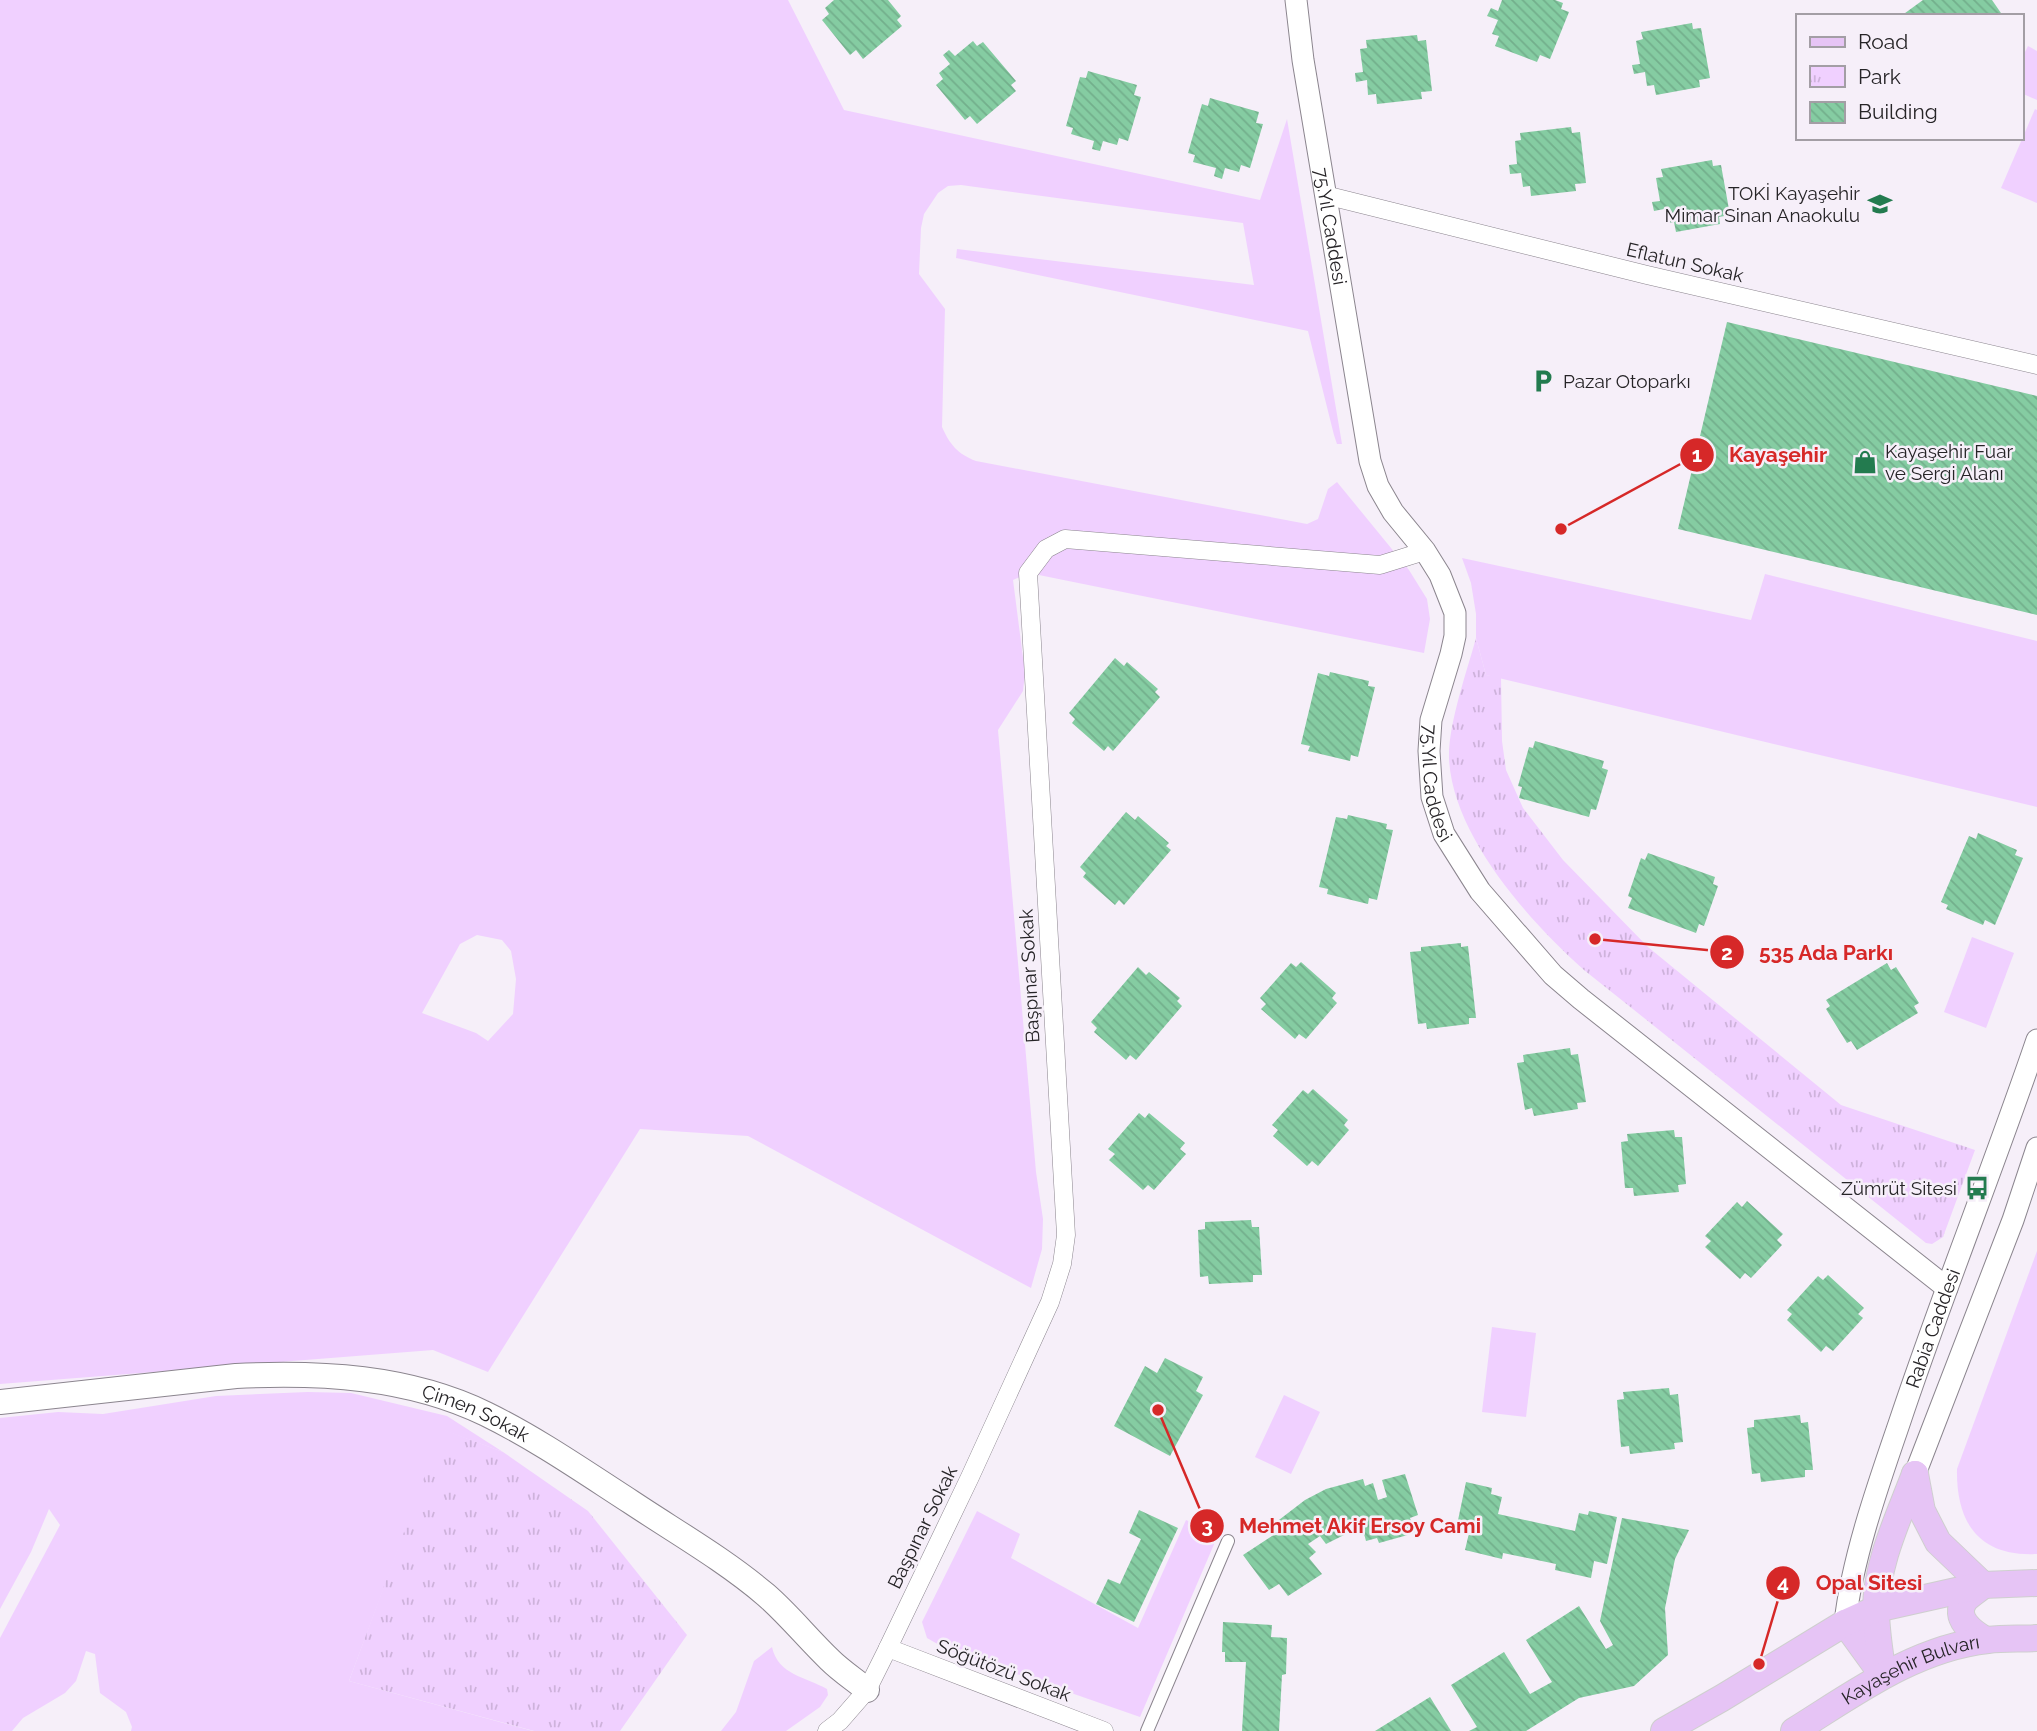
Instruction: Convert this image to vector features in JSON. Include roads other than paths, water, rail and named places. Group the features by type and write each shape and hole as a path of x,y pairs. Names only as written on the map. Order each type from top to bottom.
{"main road":[{"name":"Çimen Sokak","path":"0,1402 275,1374 355,1377 401,1385 450,1400 484,1413 539,1443 732,1569 768,1596 832,1662 867,1690"},
{"path":"1915,1474 1922,1511 1938,1542 1983,1585"},
{"path":"1883,1675 1876,1609 1879,1585 1888,1547 1915,1474"},
{"path":"1664,1731 1844,1623 1876,1609 1983,1585 2037,1583"},
{"path":"1983,1585 1965,1601 1962,1609 1963,1620 1970,1631 1986,1640"},
{"path":"1844,1623 1883,1675"},
{"name":"Kayaşehir Bulvarı","path":"1794,1731 1883,1675 1931,1654 1986,1640 2037,1638"}],"street":[{"name":"75.Yıl Caddesi","path":"1296,0 1325,195 1370,461 1378,486 1425,551 1445,585 1455,613 1451,654 1431,720 1429,751 1432,797 1444,834 1480,891 1535,956 1581,999 1947,1288"},
{"name":"Eflatun Sokak","path":"1325,195 1647,275 2037,365"},
{"name":"Başpınar Sokak","path":"827,1731 847,1714 867,1690 970,1477 1049,1301 1062,1264 1066,1235 1028,573 1046,549 1065,540 1380,565 1425,551"},
{"name":"Rabia Caddesi","path":"1844,1623 1847,1600 1879,1482 2037,1040"},
{"name":"Rabia Caddesi","path":"1915,1474 2013,1220 2037,1148"},
{"path":"1147,1731 1227,1541"},
{"name":"Söğütözü Sokak","path":"888,1648 1104,1731"}],"place":[{"name":"TOKİ Kayaşehir Mimar Sinan Anaokulu","path":"1880,204"},
{"name":"Pazar Otoparkı","path":"1543,381"},
{"name":"Kayaşehir Fuar ve Sergi Alanı","path":"1865,462"},
{"name":"Kayaşehir","path":"1561,529"},
{"name":"535 Ada Parkı","path":"1595,939"},
{"name":"Zümrüt Sitesi","path":"1977,1188"},
{"name":"Mehmet Akif Ersoy Cami","path":"1158,1410"},
{"name":"Opal Sitesi","path":"1759,1664"}]}
